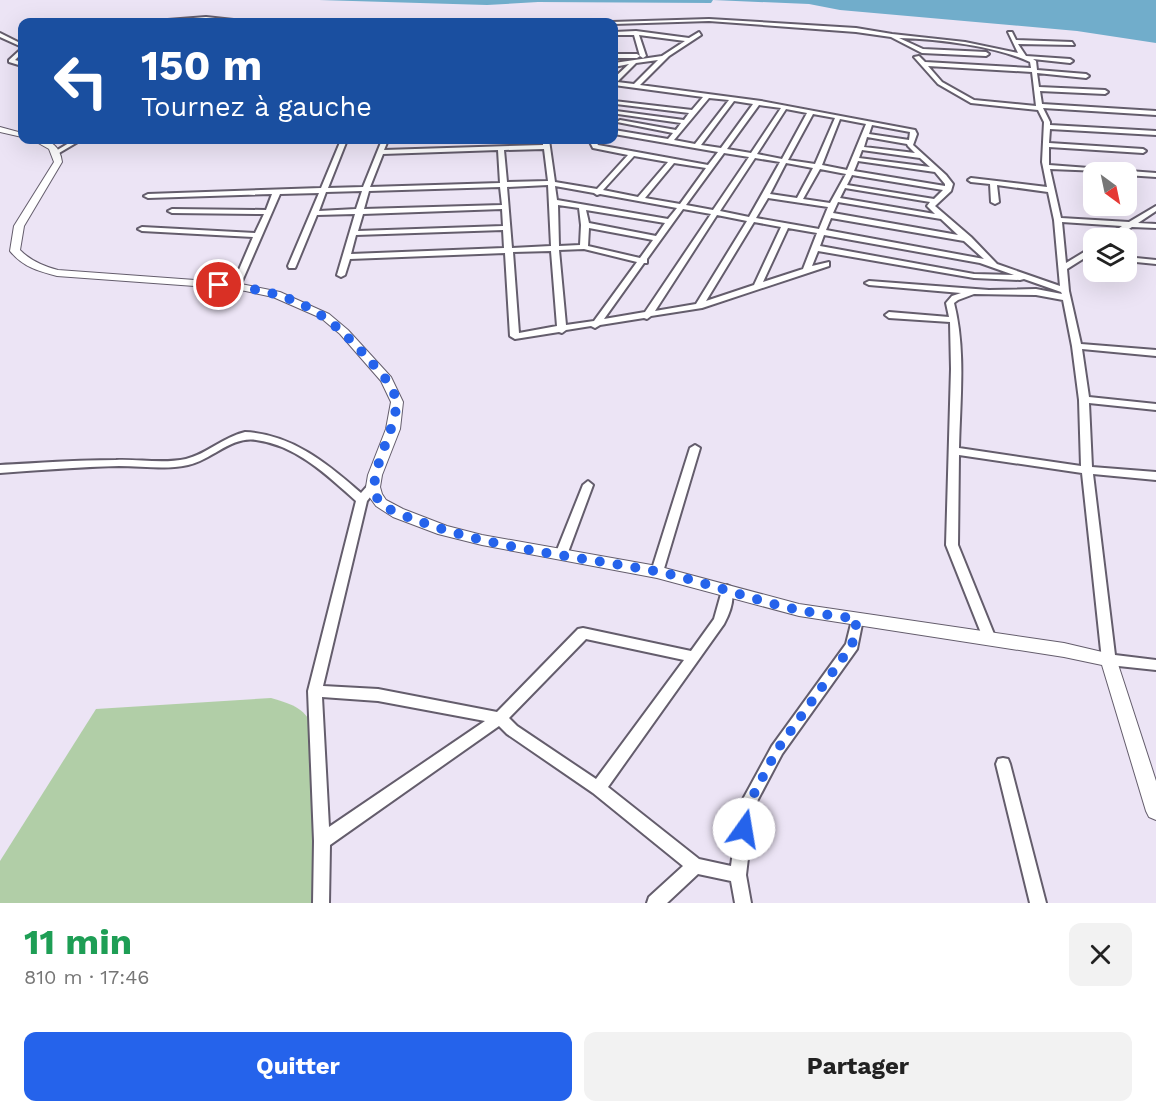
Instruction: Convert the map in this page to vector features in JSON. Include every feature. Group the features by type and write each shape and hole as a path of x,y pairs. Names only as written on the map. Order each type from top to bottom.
{"street":[{"path":"618,24 710,20 856,30 892,36 911,35 1025,57 1033,61 1039,107 1047,127 1046,167 1058,220 1065,267 1066,294 1077,346 1084,400 1086,470 1109,660 1156,811"},
{"path":"618,33 691,40"},
{"path":"636,33 643,56"},
{"path":"1010,33 1025,57"},
{"path":"635,86 666,56 699,34"},
{"path":"0,35 18,44"},
{"path":"892,36 922,51 1070,61"},
{"path":"1016,42 1072,44"},
{"path":"18,55 11,61 18,63"},
{"path":"618,56 666,56"},
{"path":"618,64 666,56"},
{"path":"917,57 940,82 973,102 1156,113"},
{"path":"618,73 634,62"},
{"path":"924,64 1086,76"},
{"path":"618,83 785,107 913,131 910,146 938,170 949,184 948,189 931,206 995,265"},
{"path":"1036,85 1071,84"},
{"path":"1036,85 1105,92"},
{"path":"669,142 706,96"},
{"path":"697,146 732,100"},
{"path":"618,102 693,112"},
{"path":"595,325 644,261 709,166 757,103"},
{"path":"646,316 785,107"},
{"path":"618,112 686,122"},
{"path":"699,306 766,195 811,112"},
{"path":"799,200 818,166 838,118"},
{"path":"618,123 677,132"},
{"path":"806,271 870,123"},
{"path":"1047,127 1156,133"},
{"path":"0,129 18,134"},
{"path":"618,133 948,189"},
{"path":"865,135 910,142"},
{"path":"47,144 57,152 58,162 19,226 15,237 15,251 24,260 36,267 57,273 236,286 276,294 325,316 344,332 387,380 397,402 393,429 375,475 373,487 362,500 315,691 322,841 321,903"},
{"path":"57,152 71,144"},
{"path":"291,266 342,144"},
{"path":"341,275 366,189 383,144"},
{"path":"379,152 501,149 538,144"},
{"path":"546,144 554,202 555,247 562,330"},
{"path":"594,144 595,147 709,166"},
{"path":"1046,145 1143,151"},
{"path":"859,148 923,156"},
{"path":"501,149 515,336 595,325 699,306 826,264"},
{"path":"597,193 633,153"},
{"path":"855,159 938,170"},
{"path":"639,200 672,161"},
{"path":"1046,167 1083,169"},
{"path":"1137,174 1156,175"},
{"path":"971,180 1051,190"},
{"path":"148,196 551,183 982,261 1066,294"},
{"path":"993,183 995,201"},
{"path":"843,186 935,201"},
{"path":"236,286 278,192"},
{"path":"766,195 943,217"},
{"path":"554,202 671,222"},
{"path":"314,213 506,207"},
{"path":"582,207 585,225 584,247"},
{"path":"1125,228 1156,208"},
{"path":"172,211 269,212"},
{"path":"829,215 968,239"},
{"path":"1058,220 1156,226"},
{"path":"585,225 659,239"},
{"path":"757,288 785,226"},
{"path":"353,233 507,228"},
{"path":"142,229 259,235"},
{"path":"346,257 584,247 644,261"},
{"path":"815,248 974,276 1029,278"},
{"path":"1065,267 1082,255"},
{"path":"1137,261 1156,262"},
{"path":"869,283 975,291 1066,294"},
{"path":"975,291 955,298 950,303 954,320 955,451 952,545 990,639"},
{"path":"889,315 954,320"},
{"path":"1077,346 1156,353"},
{"path":"1084,400 1156,407"},
{"path":"0,470 77,464 187,462 209,455 232,438 244,435 257,436 282,444 320,462 362,500"},
{"path":"657,572 695,448"},
{"path":"955,451 1086,470 1156,477"},
{"path":"561,555 588,485"},
{"path":"373,487 381,503 398,513 443,530 482,540 657,572 799,610 1064,650 1109,660 1156,665"},
{"path":"598,788 720,621 727,590"},
{"path":"742,903 738,875 747,807 777,750 852,645 857,619"},
{"path":"322,841 500,718 583,633 695,657"},
{"path":"315,691 378,695 500,718 512,730 598,788 695,866 738,875"},
{"path":"1003,764 1038,903"},
{"path":"655,903 695,866"}],"green space":[{"path":"271,698 298,709 308,718 316,732 313,903 0,903 0,861 96,709"}],"water":[{"path":"319,0 713,0 711,3 538,2 487,5"},
{"path":"713,0 1156,0 1156,43 1077,31 840,10 809,4"}],"route":[{"path":"219,285 276,294 325,316 344,332 387,380 397,402 393,429 380,460 373,487 381,503 398,513 443,530 482,540 657,572 799,610 857,619 852,645 777,750 747,807 744,829"}]}
